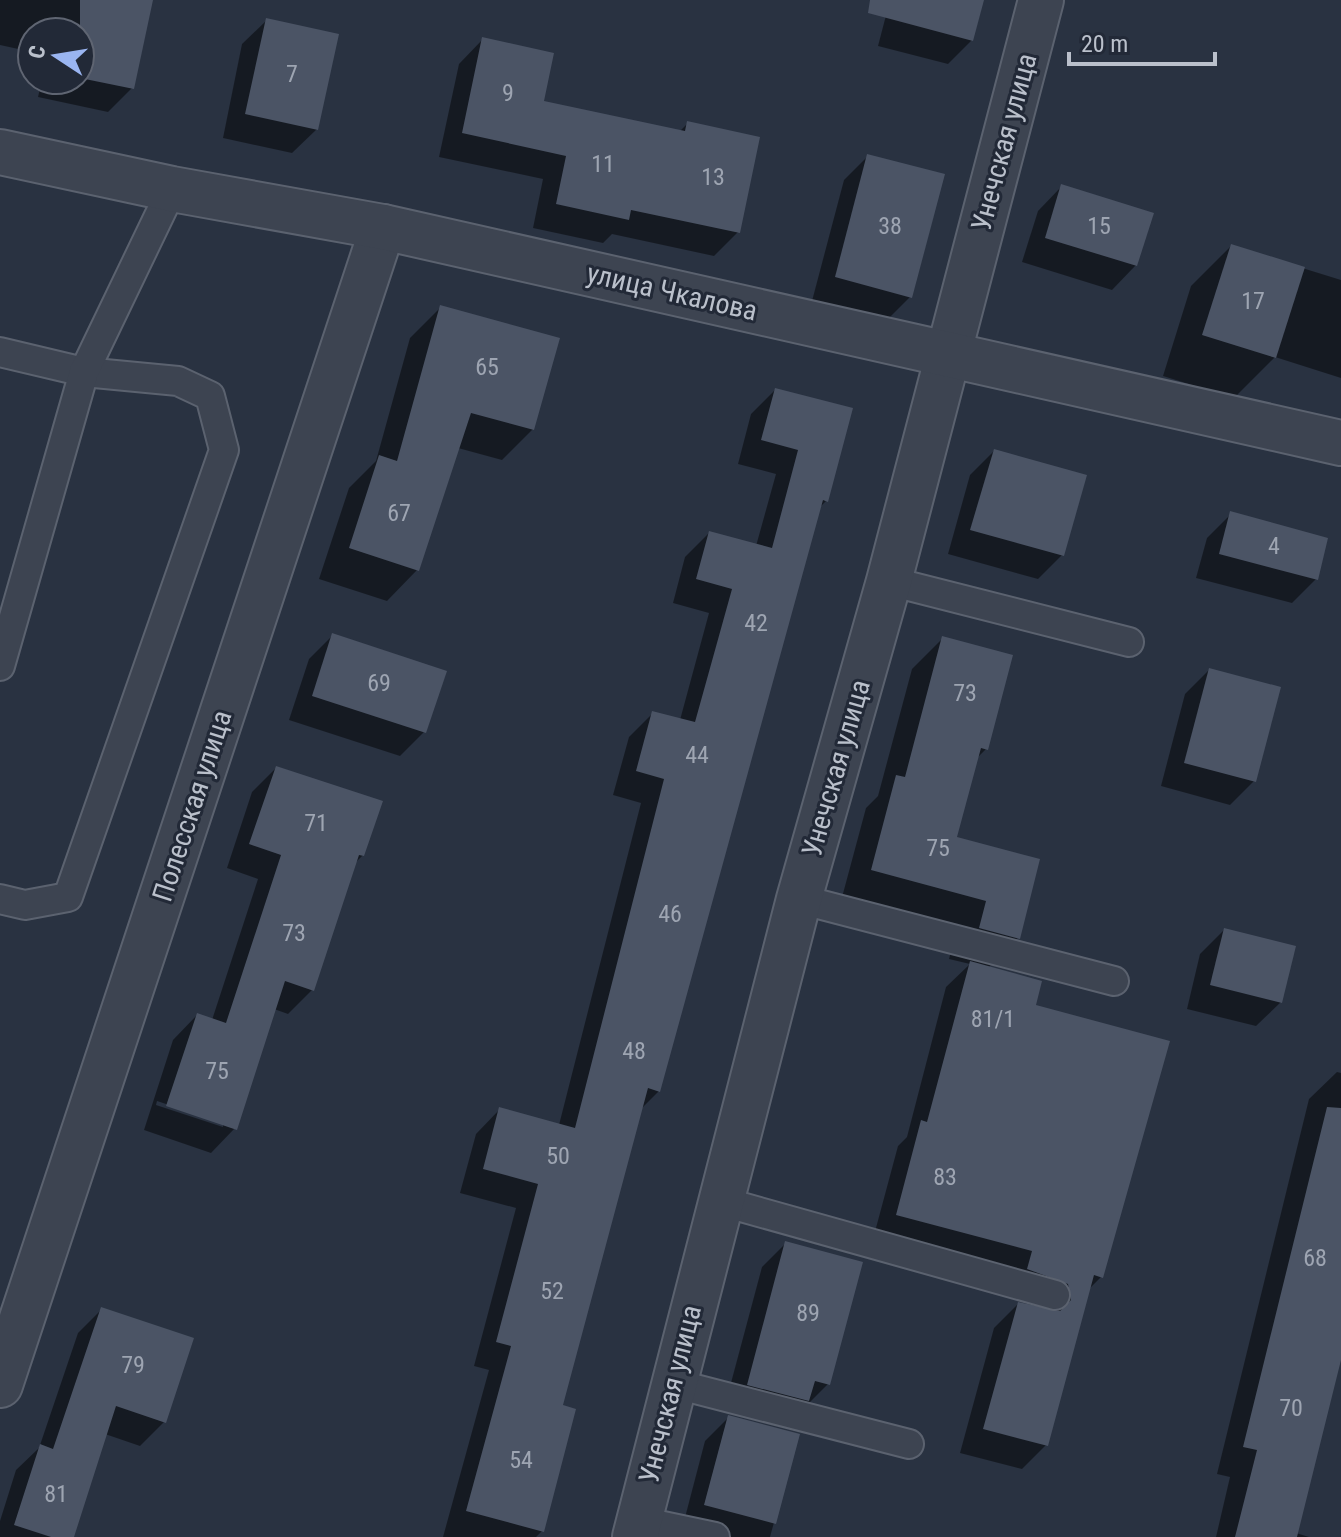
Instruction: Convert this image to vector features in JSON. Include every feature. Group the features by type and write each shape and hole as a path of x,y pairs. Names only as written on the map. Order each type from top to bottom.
{"street":[{"name":"Унечская улица","path":"637,1529 672,1383 799,899 889,581 1041,0"},
{"name":"улица Чкалова","path":"0,152 172,189 383,227 1341,443"},
{"name":"Полесская улица","path":"0,1385 383,227"}],"lane":[{"path":"0,666 84,372 172,189"},
{"path":"0,352 84,372 178,381 210,396 224,450 68,897 25,905 0,899"},
{"path":"889,581 1129,642"},
{"path":"799,899 1114,981"},
{"path":"720,1201 1055,1295"},
{"path":"672,1383 909,1444"},
{"path":"637,1529 715,1537"}],"building":[{"path":"80,0 153,0 134,89 96,81 96,16 80,16"},
{"path":"870,0 984,0 973,41 868,13"},
{"path":"266,18 339,34 318,130 245,114"},
{"path":"482,37 554,53 544,101 685,131 687,121 760,137 740,233 631,210 629,220 556,204 566,156 462,133"},
{"path":"867,154 945,174 912,298 835,277"},
{"path":"1061,184 1154,213 1137,266 1045,238"},
{"path":"1231,244 1305,267 1276,358 1202,335"},
{"path":"440,305 560,338 534,430 471,413 419,571 349,548 379,455 397,461"},
{"path":"775,388 853,408 828,502 823,500 660,1092 648,1088 563,1405 576,1409 544,1532 466,1511 511,1346 496,1342 538,1184 483,1169 499,1107 575,1128 664,779 636,771 652,711 695,722 732,589 696,579 709,531 772,548 798,450 761,440"},
{"path":"994,449 1087,475 1064,556 970,530"},
{"path":"1230,511 1328,538 1318,580 1219,554"},
{"path":"332,633 447,671 426,733 312,696"},
{"path":"942,636 1013,655 988,750 981,748 957,837 1040,859 1020,939 979,928 986,901 871,870 896,775 905,777"},
{"path":"1209,668 1281,687 1256,782 1184,763"},
{"path":"276,766 383,801 364,856 359,855 314,991 285,981 237,1130 166,1106 197,1013 226,1023 281,855 249,844"},
{"path":"1224,928 1296,946 1282,1003 1210,985"},
{"path":"970,961 1042,981 1036,1005 1170,1041 1103,1278 1094,1275 1048,1446 983,1429 1018,1302 1060,1311 1071,1300 1068,1284 1027,1269 1032,1251 896,1215 921,1120 927,1122"},
{"path":"1327,1107 1341,1108 1341,1360 1297,1537 1235,1537 1257,1450 1243,1447"},
{"path":"785,1241 863,1262 830,1385 815,1381 809,1401 747,1385"},
{"path":"101,1307 194,1338 166,1423 116,1406 74,1537 51,1537 14,1525 40,1444 53,1449"},
{"path":"728,1415 800,1434 776,1524 704,1505"}]}
